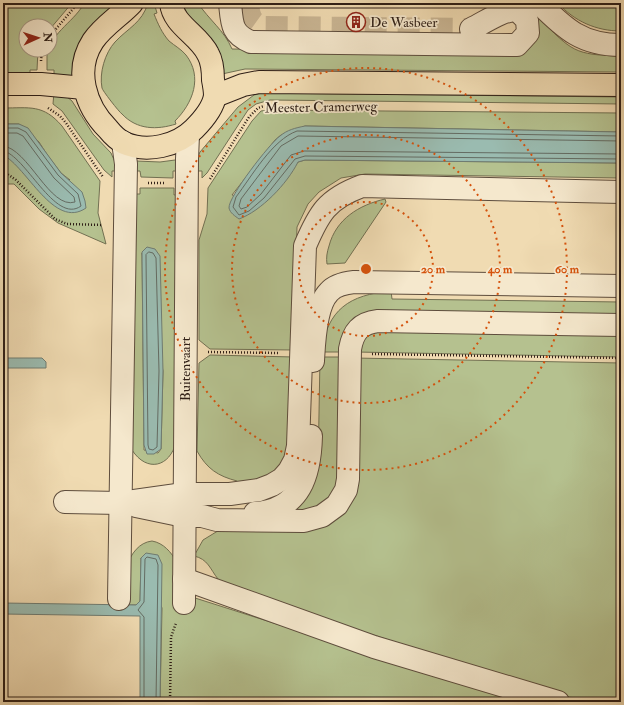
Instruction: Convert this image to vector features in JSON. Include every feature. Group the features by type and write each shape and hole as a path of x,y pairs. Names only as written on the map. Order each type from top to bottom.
{"main road":[{"path":"132,3 123,14 106,26 93,41 84,64 84,88 92,109 103,124 123,142 137,146 163,146 188,135 204,119 215,96 213,72 208,54 177,18 171,3"},
{"name":"Meester Cramerweg","path":"215,96 243,85 259,82 621,85"},
{"path":"3,84 41,84 84,88"}],"street":[{"path":"230,3 232,25 241,38 251,42 517,45 528,33 527,20 517,10 505,10 489,21 471,28"},
{"path":"540,3 570,32 599,44 621,45"},
{"name":"Buitenvaart","path":"184,603 184,579 193,516 184,494 186,183 188,135"},
{"path":"119,599 126,154 123,142"},
{"path":"65,502 120,503 184,494 230,494 259,490 282,479 289,471 295,460 298,446 304,246 314,225 326,206 342,193 362,186 621,192"},
{"path":"193,516 272,511 284,504 295,494 303,483 308,470 310,458 314,354 317,323 323,300 329,292 336,287 354,282 621,286"},
{"path":"120,503 217,520 304,521 322,516 337,505 346,490 348,479 350,354 352,339 360,327 371,322 621,325"},
{"path":"184,579 374,647 558,702"}],"path":[{"path":"58,27 78,3"},
{"name":"Meester Cramerweg","path":"46,106 63,119 109,182 207,183 248,117 258,108 269,105"},
{"path":"3,171 16,180 55,219 67,224 125,224"},
{"path":"203,352 300,353"},
{"path":"350,354 621,358"},
{"path":"170,702 171,637 184,603"}],"green space":[{"path":"3,3 72,3 58,20 58,18 18,18 18,58 38,58 37,70 30,70 30,77 3,76"},
{"path":"84,3 124,3 74,77 54,77 54,70 47,70 47,58 58,58 58,33 81,9"},
{"path":"148,3 154,3 157,13 154,14 162,32 169,41 186,55 191,63 195,81 191,98 187,106 175,121 176,124 155,128 141,126 128,119 120,112 105,93 101,82 102,70 108,52 115,42 142,16"},
{"path":"179,3 198,3 225,36 232,49 523,53 531,46 536,38 538,30 537,19 539,18 559,38 575,49 593,54 621,56 621,72 245,69 222,74"},
{"path":"558,3 621,3 621,31 612,31 586,24 571,15"},
{"path":"54,92 66,96 72,101 93,134 111,153 119,171 112,171 112,177 104,170 62,111 53,104"},
{"path":"262,93 621,97 621,104 270,100 256,104 248,110 207,173 202,178 202,171 195,171 196,161 200,152 238,107 254,95"},
{"path":"3,108 36,109 49,114 62,126 100,181 98,213 106,244 58,223 39,209 14,184 3,184 3,155 70,180 61,173 39,142 19,124 3,124"},
{"path":"261,111 621,113 621,132 305,126 281,135 275,140 232,195 267,201 298,162 305,160 621,163 621,178 365,174 341,178 319,192 308,204 297,227 293,350 210,349 199,340 199,240 207,214 208,188 252,121"},
{"path":"136,161 160,162 178,161 180,171 173,171 173,178 141,177 140,171 135,171"},
{"path":"140,188 174,188 174,195 180,194 176,442 169,457 163,462 157,464 144,462 132,450 133,194 140,194","holes":["142,253 163,371 161,449 158,453 144,450"]},
{"path":"385,199 386,202 345,263 327,264 327,253 332,236 343,221 358,209"},
{"path":"391,291 392,299 621,302 621,320 378,315 345,352 321,352 324,337 329,325 335,315 343,307 363,296"},
{"path":"371,328 621,330 621,357 356,352"},
{"path":"210,355 294,357 289,450 276,471 263,479 236,483 237,481 224,477 209,467 197,451 199,363"},
{"path":"320,357 345,357 343,476 325,507 292,512 311,488 318,470"},
{"path":"354,358 621,363 621,701 565,697 231,589 218,579 203,559 194,556 203,540 221,529 337,512"},
{"path":"152,541 160,544 172,555 192,597 521,702 160,702 162,608 141,558 140,601 136,605 115,605 126,566 131,557 136,549 143,544"}],"water":[{"path":"3,124 19,124 28,128 61,173 82,192 86,208 74,213 63,211 52,204 22,171 3,155"},
{"path":"305,126 621,132 621,163 305,160 298,162 287,179 273,196 256,210 239,219 234,216 229,208 230,202 242,182 259,159 283,134"},
{"path":"147,247 155,249 160,256 163,371 161,449 154,454 147,454 144,445 142,252"},
{"path":"3,358 42,358 46,362 46,368 3,368"},
{"path":"146,553 158,555 162,564 160,702 140,702 140,616 3,614 3,603 136,605 140,601 141,558"}],"tunnel":[{"path":"248,3 249,12 252,19 257,24 265,27 471,29"}],"place":[{"name":"De Wasbeer","path":"356,22"}]}
